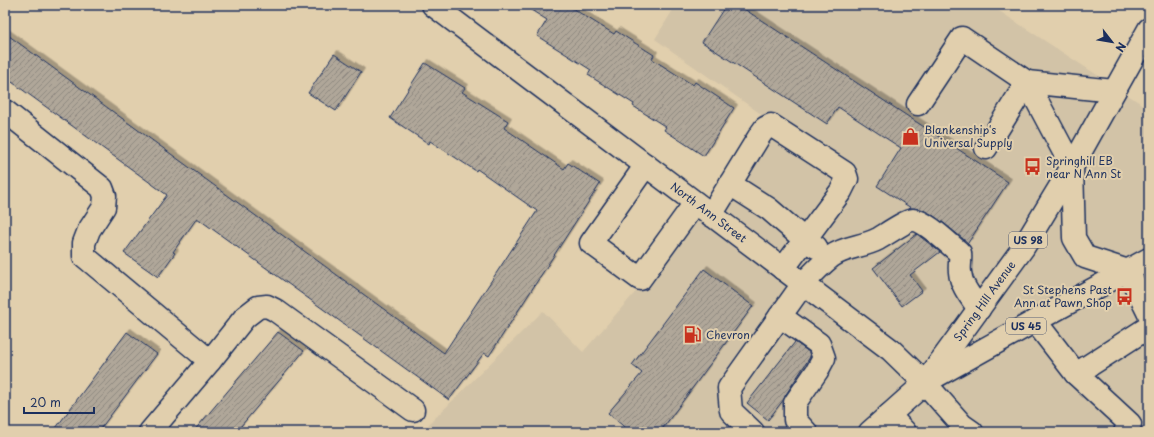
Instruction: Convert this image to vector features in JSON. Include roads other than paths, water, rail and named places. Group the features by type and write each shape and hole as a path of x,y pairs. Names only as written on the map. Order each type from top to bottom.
{"main road":[{"name":"North Ann Street","path":"433,5 891,350 925,383 962,425 972,432"},
{"name":"Spring Hill Avenue","path":"870,432 925,383 1023,248 1072,167 1149,28"},
{"path":"918,104 962,38 1028,82 1114,91"},
{"path":"986,148 1028,82"},
{"path":"1028,82 1072,167 1074,238 1085,257 1128,271 1149,314"},
{"path":"5,111 102,188 105,196 104,207 89,230 84,243 84,256 210,361"},
{"path":"646,165 591,243 640,278 703,209 730,184 760,135 771,125 845,173 847,179 841,191 783,269"},
{"path":"730,184 769,209 805,240 832,256"},
{"path":"753,432 731,411 729,388 803,284 832,256 846,248 876,240 907,221 913,220 923,223 960,253 960,271 962,282 979,309"},
{"name":"US 45","path":"925,383 1035,321 1149,260"},
{"path":"150,432 245,317 258,307 267,306 275,310 413,410"},
{"path":"780,316 818,344 824,358 795,403 794,428"},
{"path":"1035,321 1076,374 1132,429"},
{"path":"1076,374 1149,327"},
{"path":"889,415 905,432"}],"place":[{"name":"Blankenship's Universal Supply","path":"911,136"},
{"name":"Springhill EB near N Ann St","path":"1033,167"},
{"name":"St Stephens Past Ann at Pawn Shop","path":"1125,296"},
{"name":"Chevron","path":"693,335"}]}
